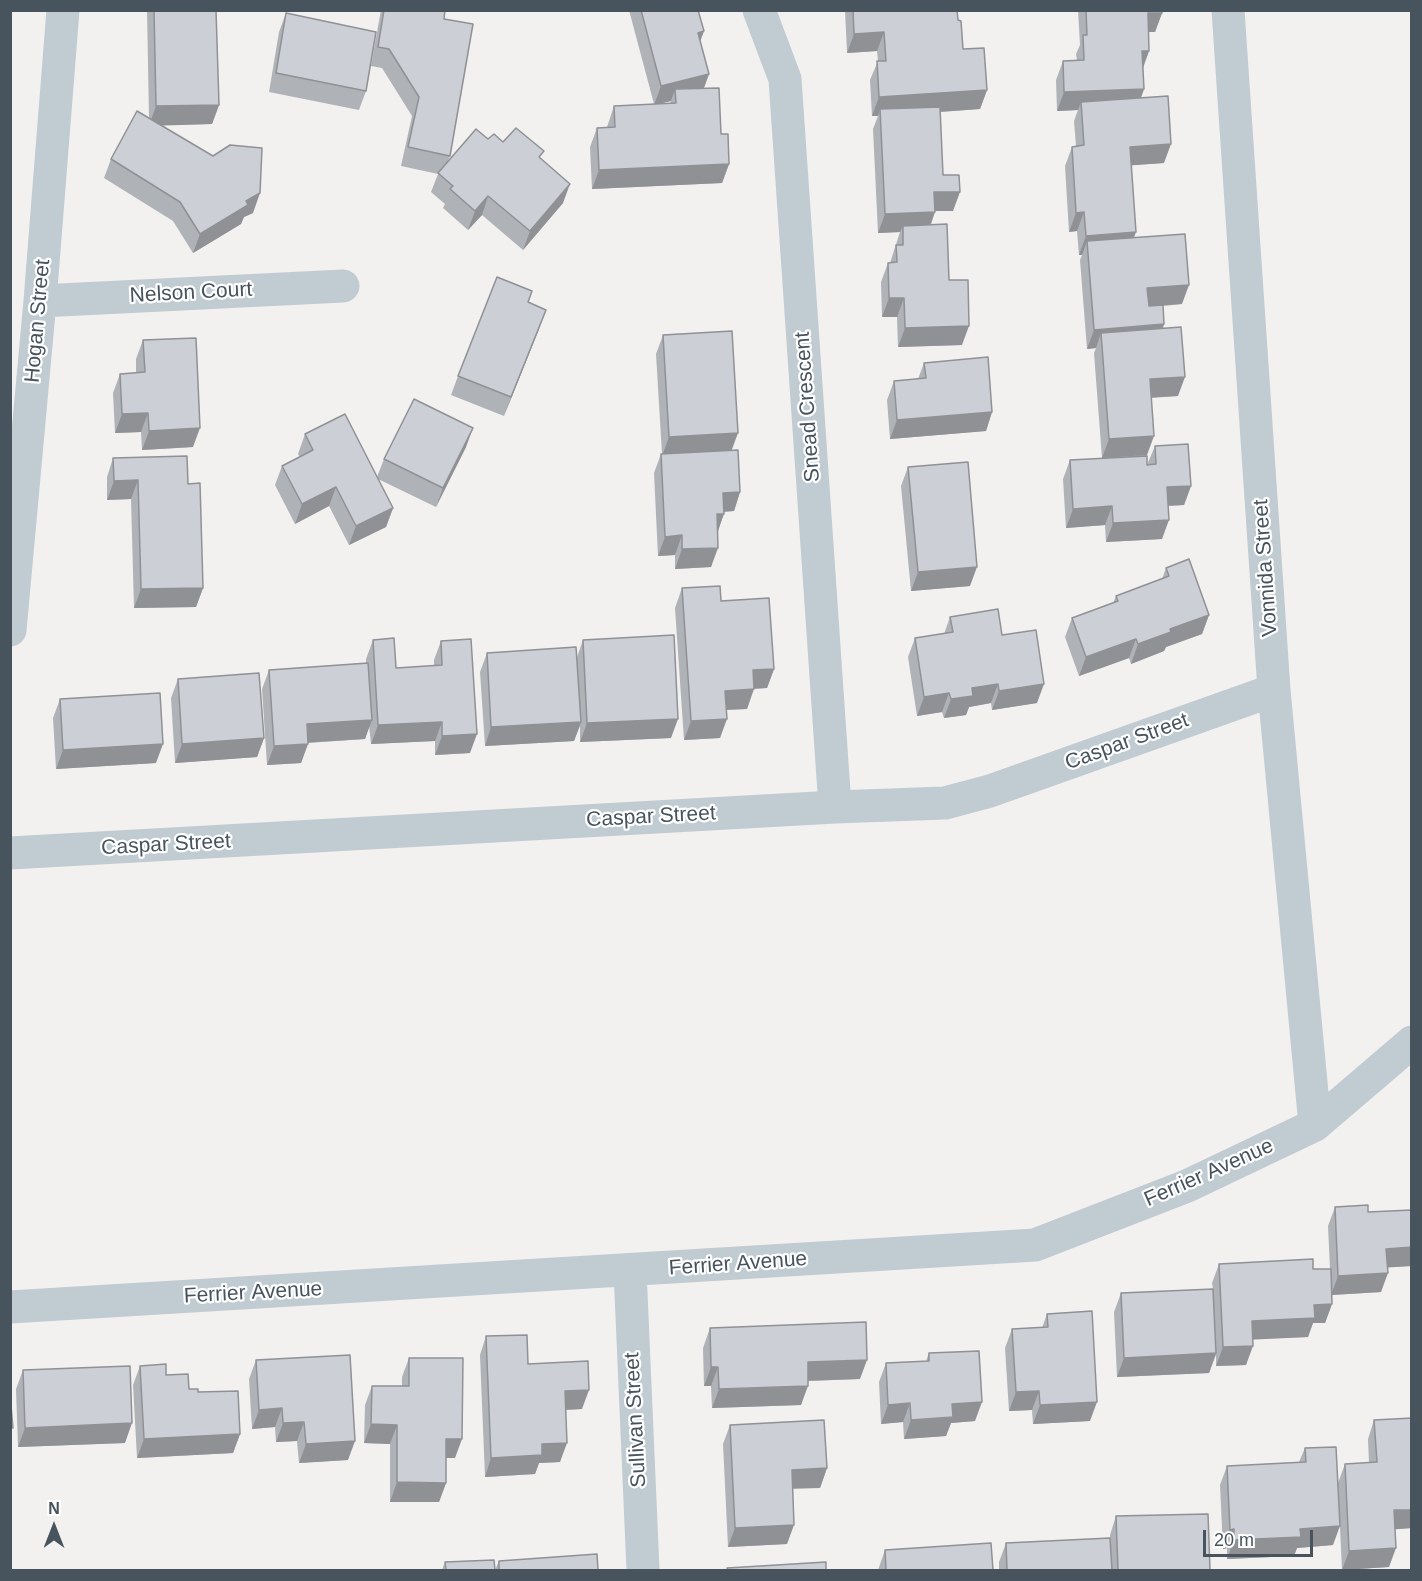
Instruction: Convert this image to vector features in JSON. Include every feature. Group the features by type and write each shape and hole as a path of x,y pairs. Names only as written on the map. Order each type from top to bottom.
{"street":[{"name":"Hogan Street","path":"10,630 40,301 63,10"},
{"name":"Snead Crescent","path":"759,10 785,79 836,807"},
{"name":"Vonnida Street","path":"1228,10 1274,690 1315,1125"},
{"name":"Nelson Court","path":"40,301 343,286"},
{"name":"Caspar Street","path":"10,854 836,807 945,803 978,794 1274,690"},
{"name":"Ferrier Avenue","path":"10,1307 1035,1245 1187,1186 1315,1125 1412,1042"},
{"name":"Sullivan Street","path":"630,1270 643,1570"}],"building":[{"path":"154,10 216,10 219,105 156,106"},
{"path":"384,10 445,10 444,19 473,24 450,156 408,147 419,97 389,49 378,47"},
{"path":"641,10 698,10 704,31 698,33 709,74 661,86"},
{"path":"853,10 957,10 958,20 961,21 963,49 984,48 987,90 879,97 877,61 886,61 884,32 854,34"},
{"path":"1086,10 1162,10 1162,13 1148,13 1149,51 1142,51 1144,89 1064,92 1063,61 1084,60 1083,35 1087,35"},
{"path":"286,13 376,32 366,91 276,73"},
{"path":"719,88 721,134 728,134 729,164 599,170 597,128 615,127 614,106 676,103 675,89"},
{"path":"1168,96 1171,144 1130,147 1136,232 1086,236 1084,212 1076,213 1072,147 1084,145 1081,102"},
{"path":"940,107 943,175 959,175 960,192 934,192 935,212 885,214 880,109"},
{"path":"137,111 213,156 230,145 262,148 260,193 246,201 248,205 200,234 180,202 111,159"},
{"path":"516,128 544,151 539,157 570,184 530,231 488,196 475,211 450,189 453,186 438,173 476,129 488,139 494,134 503,142"},
{"path":"947,224 949,280 968,280 969,326 905,328 904,298 889,298 888,263 897,262 896,245 903,245 903,226"},
{"path":"1185,234 1189,285 1147,288 1149,306 1163,305 1164,324 1094,330 1087,241"},
{"path":"497,277 532,291 528,302 546,310 511,397 458,376"},
{"path":"1181,327 1185,377 1150,379 1154,436 1109,439 1101,333"},
{"path":"732,331 738,433 669,437 663,335"},
{"path":"196,338 200,428 149,431 148,413 122,414 120,374 145,372 143,340"},
{"path":"988,357 992,412 897,420 894,381 926,378 924,363"},
{"path":"414,399 473,428 443,488 384,459"},
{"path":"345,414 393,508 356,526 336,487 302,504 282,466 313,450 305,434"},
{"path":"1188,444 1191,486 1167,487 1169,520 1113,523 1112,506 1073,509 1070,460 1147,456 1147,465 1156,464 1155,446"},
{"path":"738,450 740,492 723,493 724,514 717,514 718,548 682,549 682,535 665,537 661,454"},
{"path":"187,456 188,484 200,483 203,588 141,589 138,480 114,481 113,458"},
{"path":"968,462 977,567 918,572 908,467"},
{"path":"1189,559 1209,615 1138,644 1136,639 1086,657 1072,618 1118,601 1116,596 1169,576 1166,568"},
{"path":"720,586 721,601 769,598 774,669 753,670 754,689 725,691 727,719 691,721 682,588"},
{"path":"998,609 1002,635 1036,630 1044,684 999,691 998,684 972,688 973,696 951,699 949,693 924,697 915,638 953,632 950,617"},
{"path":"674,635 678,719 587,723 583,640"},
{"path":"394,638 396,668 442,665 441,641 471,639 477,734 442,736 442,722 378,725 373,640"},
{"path":"576,647 581,722 491,727 487,653"},
{"path":"368,663 372,720 307,724 308,744 274,746 269,670"},
{"path":"259,673 264,738 182,744 178,679"},
{"path":"160,693 163,744 63,750 60,699"},
{"path":"1368,1205 1368,1212 1412,1210 1412,1247 1386,1249 1388,1273 1338,1276 1335,1207"},
{"path":"1313,1259 1313,1269 1331,1269 1332,1304 1314,1305 1315,1318 1252,1321 1253,1346 1223,1347 1219,1264"},
{"path":"1213,1289 1216,1353 1124,1358 1121,1293"},
{"path":"1092,1311 1097,1402 1040,1405 1039,1391 1016,1392 1012,1329 1048,1327 1047,1314"},
{"path":"866,1322 867,1360 808,1362 808,1386 719,1389 718,1367 711,1367 710,1328"},
{"path":"527,1335 528,1364 588,1361 589,1390 565,1391 567,1443 542,1444 542,1455 491,1458 486,1336"},
{"path":"979,1351 982,1402 952,1404 953,1417 911,1420 910,1403 888,1405 886,1363 929,1361 929,1353"},
{"path":"350,1355 355,1441 306,1444 304,1422 283,1423 282,1408 259,1410 256,1360"},
{"path":"409,1358 463,1358 462,1439 446,1439 446,1483 397,1482 397,1425 371,1424 372,1386 409,1386"},
{"path":"166,1364 166,1375 188,1374 189,1389 198,1389 198,1392 238,1391 240,1434 144,1439 140,1366"},
{"path":"130,1366 132,1423 25,1428 23,1370"},
{"path":"10,1394 13,1428 10,1428"},
{"path":"1412,1418 1412,1510 1394,1510 1396,1548 1349,1551 1345,1464 1377,1462 1374,1420"},
{"path":"824,1420 827,1468 792,1470 794,1525 735,1528 730,1425"},
{"path":"1336,1447 1340,1526 1300,1529 1301,1537 1234,1540 1234,1529 1230,1530 1227,1466 1306,1462 1305,1448"},
{"path":"1208,1514 1210,1570 1118,1570 1116,1516"},
{"path":"1110,1538 1112,1570 1007,1570 1006,1543"},
{"path":"991,1543 993,1570 886,1570 885,1550"},
{"path":"597,1554 598,1570 499,1570 499,1561"},
{"path":"494,1560 495,1570 446,1570 445,1562"},
{"path":"826,1562 826,1570 728,1570 727,1568"}]}
